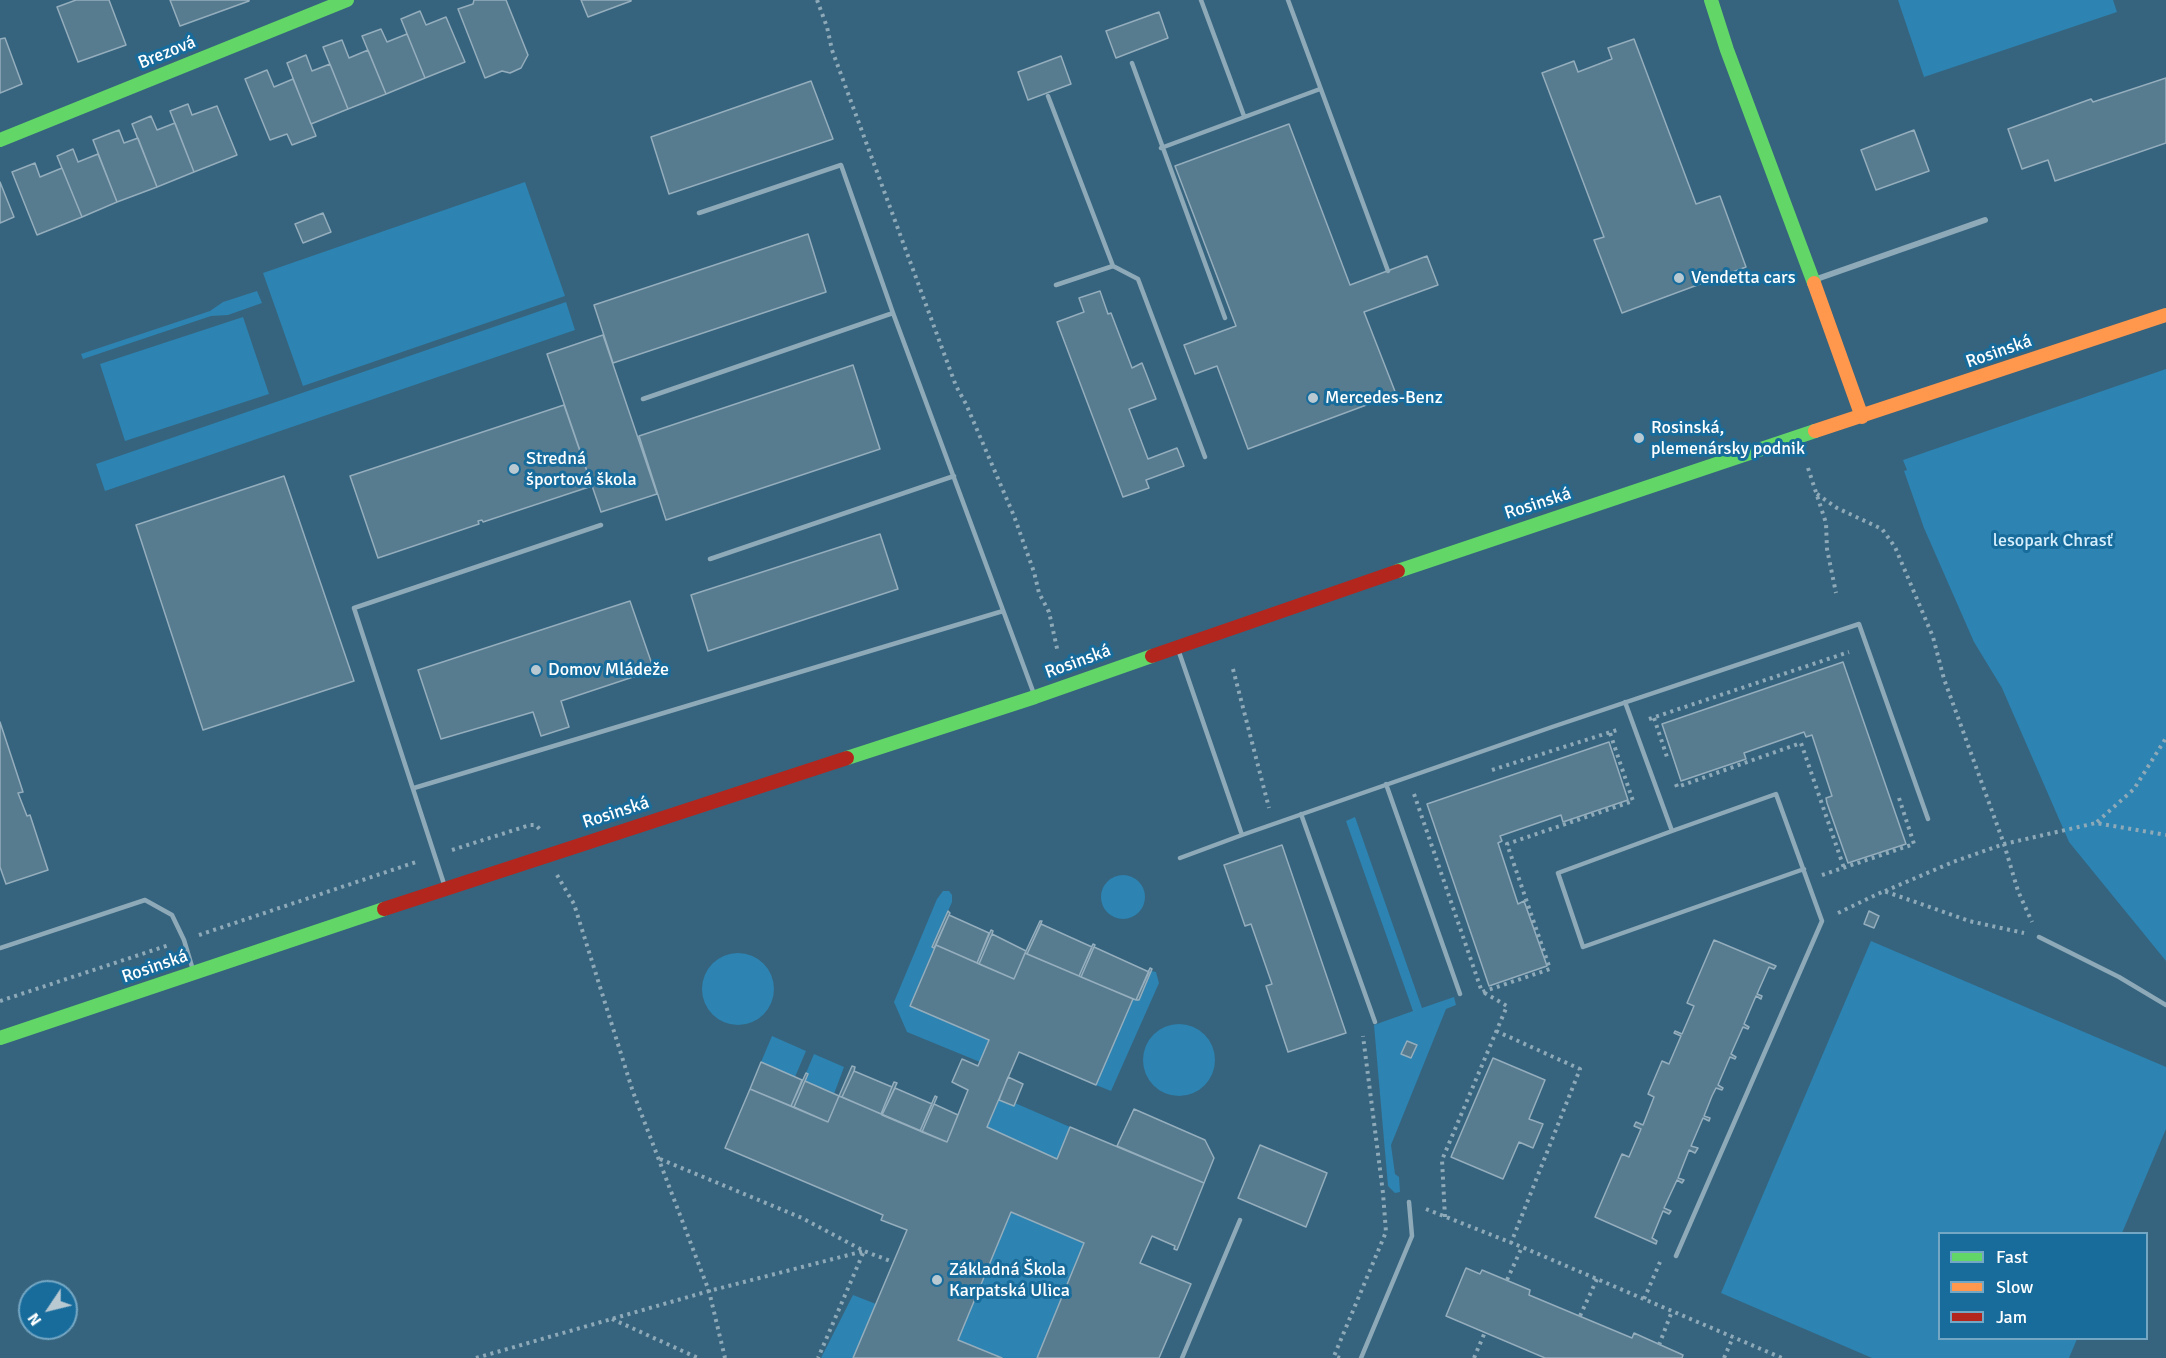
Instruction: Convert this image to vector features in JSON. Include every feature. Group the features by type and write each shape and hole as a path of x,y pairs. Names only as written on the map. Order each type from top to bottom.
{"street":[{"name":"Brezová","path":"0,140 347,0"},
{"path":"1711,0 1727,50 1862,417"},
{"path":"1813,281 1985,220"},
{"name":"Rosinská","path":"0,1038 446,889 1035,697 1487,540 2166,315"}],"lane":[{"path":"1201,0 1244,116"},
{"path":"1288,0 1388,271"},
{"path":"1132,63 1161,148 1225,318"},
{"path":"1161,148 1320,89"},
{"path":"1048,96 1113,266 1138,279 1205,458"},
{"path":"699,213 841,165 893,313 1035,697"},
{"path":"1056,285 1113,266"},
{"path":"643,399 893,313"},
{"path":"710,560 954,476"},
{"path":"446,889 354,608 601,525"},
{"path":"414,788 1003,611"},
{"path":"1180,858 1386,784 1859,624 1928,819"},
{"path":"1177,647 1242,835"},
{"path":"1625,702 1672,831"},
{"path":"1386,784 1460,994"},
{"path":"1676,1256 1822,921 1804,869 1776,795 1558,873 1583,947 1804,869"},
{"path":"1301,814 1375,1022"},
{"path":"0,948 145,900 172,915 184,940 194,973"},
{"path":"2039,937 2119,977 2166,1005"},
{"path":"1361,1358 1412,1236 1409,1202"},
{"path":"1182,1358 1240,1220"}],"path":[{"path":"817,0 828,27 832,50 956,386 1014,516 1039,592 1049,612 1058,654"},
{"path":"1808,468 1826,523 1827,549 1836,593"},
{"path":"1817,494 1837,508 1882,529 1895,547 1933,637 1944,679 2004,844 2018,891 2039,937"},
{"path":"1490,770 1634,725 1848,651 1852,662"},
{"path":"1233,669 1273,825"},
{"path":"1654,718 1671,767"},
{"path":"1482,992 1550,969 1507,844 1633,801 1610,732"},
{"path":"2097,822 2134,789 2166,738"},
{"path":"1674,777 1677,787 1801,743 1844,868"},
{"path":"1808,880 1914,844 1895,787"},
{"path":"1424,791 1414,794 1482,992 1507,1006 1442,1160 1445,1217"},
{"path":"1822,921 1884,891 1953,862 2004,844 2097,822 2166,835"},
{"path":"0,1002 530,825 536,825 542,832"},
{"path":"560,882 574,904 633,1092 709,1291 725,1358"},
{"path":"1884,891 1970,921 2039,937"},
{"path":"1340,1358 1334,1356 1386,1232 1363,1037 1359,1026"},
{"path":"1496,1031 1580,1069 1511,1243"},
{"path":"659,1159 802,1218 864,1251 893,1262"},
{"path":"1383,1193 1522,1247 1782,1358"},
{"path":"1507,1280 1522,1247"},
{"path":"476,1358 709,1291 864,1251"},
{"path":"818,1358 864,1251"},
{"path":"1644,1299 1662,1257"},
{"path":"1580,1316 1597,1279"},
{"path":"1659,1345 1672,1311"},
{"path":"612,1319 698,1358"},
{"path":"1474,1358 1485,1332"},
{"path":"1724,1358 1732,1337"}],"green space":[{"path":"1898,0 2113,0 2117,12 1924,77"},
{"path":"525,182 565,296 303,386 263,273"},
{"path":"257,291 262,303 228,315 211,316 83,359 81,354 210,311 223,302"},
{"path":"566,302 575,330 105,491 96,464"},
{"path":"243,317 269,394 125,441 100,364"},
{"name":"lesopark Chrasť","path":"2166,369 2166,961 2069,842 2002,688 1974,642 1924,528 1904,471 1907,470 1903,460"},
{"path":"1355,817 1422,1008 1454,997 1456,1005 1446,1009 1391,1145 1395,1174 1399,1177 1400,1192 1395,1193 1388,1186 1374,1025 1413,1011 1346,821"},
{"path":"1123,875 1132,876 1139,881 1144,888 1144,906 1139,913 1132,918 1123,919 1114,918 1107,913 1102,906 1101,897 1102,888 1107,881 1114,876"},
{"path":"943,891 949,891 952,895 952,902 910,1006 989,1040 980,1062 907,1032 894,1002 937,899"},
{"path":"1871,941 2166,1067 2166,1129 2122,1232 1938,1232 1938,1340 2077,1340 2069,1358 1872,1358 1721,1293"},
{"path":"738,953 752,956 764,963 771,975 774,989 771,1003 764,1015 752,1022 738,1025 724,1022 712,1015 705,1003 702,989 705,975 712,963 724,956"},
{"path":"1151,971 1156,972 1159,983 1111,1091 1096,1085 1133,999 1139,1000"},
{"path":"1186,1024 1205,1034 1213,1046 1215,1060 1213,1074 1205,1086 1193,1094 1172,1096 1153,1086 1145,1074 1143,1053 1153,1034 1165,1026"},
{"path":"772,1036 806,1051 795,1077 761,1062"},
{"path":"814,1054 844,1067 834,1094 805,1081"},
{"path":"999,1100 1013,1106 1015,1103 1070,1127 1057,1159 987,1127"},
{"path":"1011,1212 1084,1243 1037,1358 1002,1358 958,1340"},
{"path":"853,1295 876,1304 853,1358 821,1358"}],"building":[{"path":"76,0 109,0 126,45 78,62 57,7"},
{"path":"170,0 249,0 249,1 180,26"},
{"path":"474,0 506,0 528,55 521,68 510,73 502,71 485,78 458,9 473,4"},
{"path":"581,0 631,0 631,1 588,17"},
{"path":"420,11 426,25 446,17 465,62 425,78 401,19"},
{"path":"1159,12 1168,38 1116,58 1106,31"},
{"path":"381,29 387,42 407,34 425,78 386,94 362,36"},
{"path":"5,38 22,84 0,93 0,39"},
{"path":"1634,39 1696,204 1720,196 1746,267 1622,313 1594,240 1604,237 1542,73 1574,61 1578,72 1612,59 1608,48"},
{"path":"342,40 349,58 368,50 386,94 348,109 323,47"},
{"path":"306,55 312,71 330,64 348,109 311,124 287,63"},
{"path":"1061,56 1071,84 1028,100 1018,72"},
{"path":"267,70 274,87 293,79 316,136 292,145 287,134 270,140 245,79"},
{"path":"2166,78 2166,143 2055,181 2048,160 2022,169 2008,129 2091,99 2093,102"},
{"path":"811,81 833,139 669,194 651,137"},
{"path":"188,104 192,115 217,106 237,155 194,172 170,111"},
{"path":"151,116 157,130 175,123 194,172 157,187 132,124"},
{"path":"1289,124 1350,285 1427,256 1438,285 1364,312 1396,394 1248,449 1217,366 1195,374 1184,345 1236,326 1175,166"},
{"path":"119,130 124,143 138,138 157,187 117,202 93,140"},
{"path":"1914,130 1929,171 1876,190 1861,150"},
{"path":"73,149 78,162 98,154 117,202 82,217 57,156"},
{"path":"35,163 40,177 62,168 82,217 37,235 12,172"},
{"path":"0,182 14,217 0,223"},
{"path":"323,213 331,232 303,243 295,224"},
{"path":"808,234 826,292 613,363 594,305"},
{"path":"1100,291 1132,368 1142,363 1156,399 1129,409 1148,459 1177,448 1184,466 1146,480 1149,488 1123,497 1057,322 1084,312 1079,298"},
{"path":"603,335 657,494 601,512 547,354"},
{"path":"853,365 880,449 666,520 639,436"},
{"path":"564,405 592,486 483,522 478,521 479,524 378,558 350,476"},
{"path":"284,476 354,681 203,730 136,525"},
{"path":"880,534 898,589 708,651 691,595"},
{"name":"Domov Mládeže","path":"630,601 654,670 561,701 569,727 541,736 533,712 441,739 418,670"},
{"path":"1843,662 1906,844 1848,863 1827,803 1826,798 1832,796 1812,735 1806,737 1804,732 1744,753 1746,759 1681,781 1662,724"},
{"path":"0,722 23,792 18,793 27,816 30,815 48,870 6,884 0,867"},
{"path":"1609,742 1628,800 1563,822 1561,815 1500,836 1502,841 1498,843 1518,904 1524,901 1547,966 1489,986 1427,804"},
{"path":"1282,845 1346,1033 1288,1052 1266,986 1272,984 1251,924 1245,926 1224,865"},
{"path":"948,911 950,913 934,948 932,947"},
{"path":"1869,911 1879,916 1874,928 1864,924"},
{"path":"949,915 989,933 977,963 936,945"},
{"path":"1042,921 1027,954 1025,953"},
{"path":"1041,924 1092,947 1079,976 1027,954"},
{"path":"991,930 992,934 979,964 977,963"},
{"path":"992,934 1026,951 1014,979 979,964"},
{"path":"1714,940 1776,966 1774,969 1769,967 1757,994 1762,996 1761,999 1756,996 1744,1024 1749,1027 1748,1029 1743,1027 1731,1054 1736,1057 1735,1059 1730,1057 1718,1085 1723,1088 1722,1090 1716,1088 1712,1096 1704,1116 1710,1118 1709,1121 1703,1118 1691,1146 1698,1148 1695,1153 1689,1150 1678,1178 1684,1180 1682,1183 1677,1180 1664,1208 1671,1211 1669,1214 1663,1211 1652,1238 1657,1241 1656,1244 1595,1217 1622,1154 1629,1157 1641,1129 1634,1126 1636,1122 1643,1125 1654,1097 1648,1094 1662,1061 1669,1064 1681,1036 1674,1033 1675,1031 1682,1034 1694,1006 1687,1003"},
{"path":"1093,944 1095,945 1081,977 1079,976"},
{"path":"936,945 1014,979 1025,953 1133,999 1096,1085 1019,1052 987,1127 1057,1159 1070,1127 1204,1183 1177,1250 1174,1249 1175,1246 1152,1236 1140,1263 1191,1284 1159,1358 1037,1358 1084,1243 1011,1212 958,1340 1002,1358 853,1358 907,1230 881,1220 883,1215 725,1148 750,1089 828,1122 839,1096 947,1142 968,1090 952,1082 962,1059 978,1066 989,1040 910,1006"},
{"path":"1094,947 1149,972 1136,1000 1081,977"},
{"path":"1150,968 1152,969 1139,1000 1136,1000"},
{"path":"1407,1041 1417,1045 1411,1058 1401,1054"},
{"path":"1493,1058 1545,1080 1529,1119 1543,1124 1533,1148 1519,1142 1503,1179 1451,1157"},
{"path":"761,1062 802,1080 791,1106 750,1089"},
{"path":"852,1066 855,1067 854,1071 842,1097 839,1096"},
{"path":"854,1071 892,1087 881,1114 842,1097"},
{"path":"806,1073 808,1074 794,1107 791,1106"},
{"path":"1008,1077 1023,1084 1014,1106 999,1100"},
{"path":"805,1081 839,1096 828,1122 794,1107"},
{"path":"894,1082 897,1083 882,1115 881,1114"},
{"path":"895,1088 932,1104 920,1131 882,1115"},
{"path":"935,1096 937,1097 922,1132 920,1131"},
{"path":"934,1104 958,1115 947,1142 922,1132"},
{"path":"1134,1109 1205,1140 1214,1158 1204,1183 1117,1146"},
{"path":"1260,1145 1327,1173 1306,1227 1238,1198"},
{"path":"1466,1268 1480,1274 1482,1270 1530,1290 1529,1295 1632,1338 1634,1333 1683,1355 1682,1358 1545,1358 1446,1316"}],"traffic: fast":[{"path":"0,140 347,0"},
{"path":"1711,0 1727,50 1814,283"},
{"path":"1398,571 1815,431"},
{"path":"847,758 1152,656"},
{"path":"0,1038 384,909"}],"traffic: slow":[{"path":"1814,283 1862,417"},
{"path":"1815,431 2166,315"}],"traffic: jam":[{"path":"1152,656 1398,571"},
{"path":"384,909 847,758"}],"place":[{"name":"Vendetta cars","path":"1679,278"},
{"name":"Mercedes-Benz","path":"1313,398"},
{"name":"Rosinská, plemenársky podnik","path":"1639,438"},
{"name":"Stredná športová škola","path":"514,469"},
{"name":"Domov Mládeže","path":"536,670"},
{"name":"Základná Škola Karpatská Ulica","path":"937,1280"}]}
